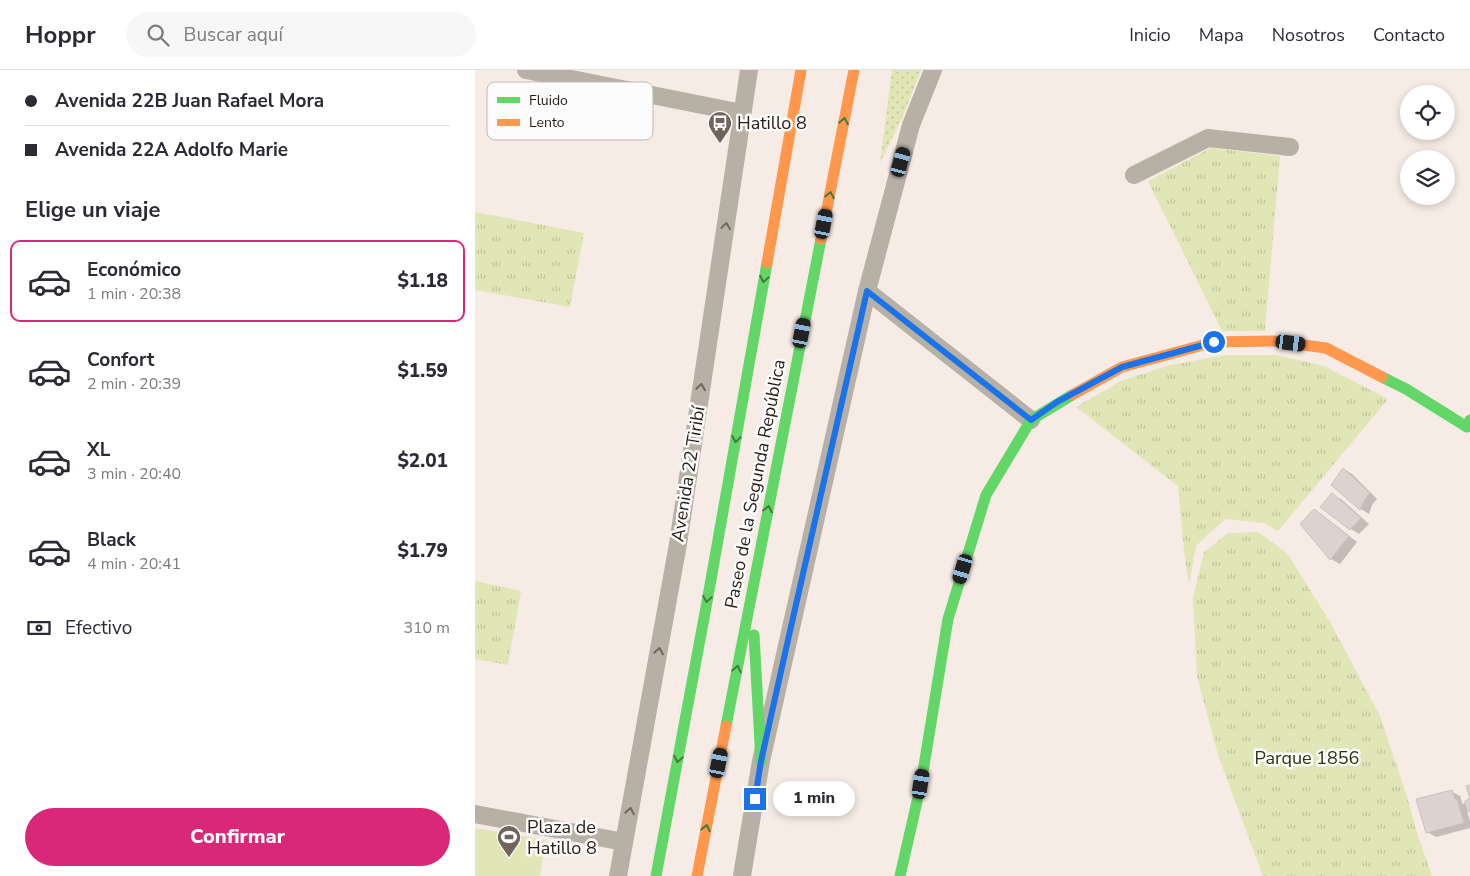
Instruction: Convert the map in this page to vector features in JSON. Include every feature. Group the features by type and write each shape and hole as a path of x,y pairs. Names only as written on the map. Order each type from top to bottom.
{"main road":[{"name":"Paseo de la Segunda República","path":"656,876 801,70"},
{"name":"Paseo de la Segunda República","path":"697,876 854,70"},
{"path":"900,876 921,784 948,619 986,495 1031,420 1057,402 1122,367 1214,342 1273,341 1326,348 1373,371 1469,425"},
{"path":"751,594 761,761"}],"street":[{"path":"526,70 587,82"},
{"name":"Avenida 22 Tiribí","path":"618,876 678,544 749,70"},
{"path":"742,876 761,761 867,291 911,125 933,70"},
{"path":"653,95 743,113"},
{"path":"1134,175 1208,138 1290,147"},
{"path":"867,291 1031,420"},
{"path":"475,814 624,842"}],"green space":[{"path":"892,70 921,70 903,116 880,163"},
{"path":"1211,148 1280,156 1265,331 1222,331 1148,181"},
{"path":"475,212 584,233 570,307 475,290"},
{"path":"1226,355 1276,355 1324,366 1388,399 1278,531 1264,523 1225,519 1196,546 1189,585 1178,486 1076,407 1121,381 1166,366"},
{"name":"Parque 1856","path":"1258,532 1287,553 1330,622 1380,716 1432,876 1263,876 1218,755 1197,676 1193,597 1204,552 1228,533"},
{"path":"475,581 521,591 508,665 475,659"},
{"name":"Plaza de Hatillo 8","path":"475,828 546,840 540,876 475,876"}],"building":[{"path":"1343,468 1370,493 1360,510 1331,485"},
{"path":"1332,493 1361,518 1350,530 1320,507"},
{"path":"1314,509 1349,536 1330,560 1300,524"},
{"path":"1470,785 1470,798 1466,786"},
{"path":"1452,790 1455,799 1457,799 1464,823 1426,833 1416,799"},
{"path":"1470,798 1470,811 1468,812 1464,802"}],"traffic: fast":[{"path":"726,726 821,239"},
{"path":"656,876 767,263"},
{"path":"1382,377 1406,389 1467,427 1470,420"},
{"path":"900,876 921,784 948,619 986,495 1031,420 1072,395"},
{"path":"754,635 761,761"}],"traffic: slow":[{"path":"767,263 801,70"},
{"path":"821,239 854,70"},
{"path":"1072,395 1122,367 1214,342 1273,341 1326,348 1382,377"},
{"path":"697,876 726,726"}],"place":[{"name":"Hatillo 8","path":"720,144"},
{"name":"Plaza de Hatillo 8","path":"509,858"}],"route":[{"path":"755,799 761,761 867,291 1031,420 1057,402 1122,367 1214,342"}]}
